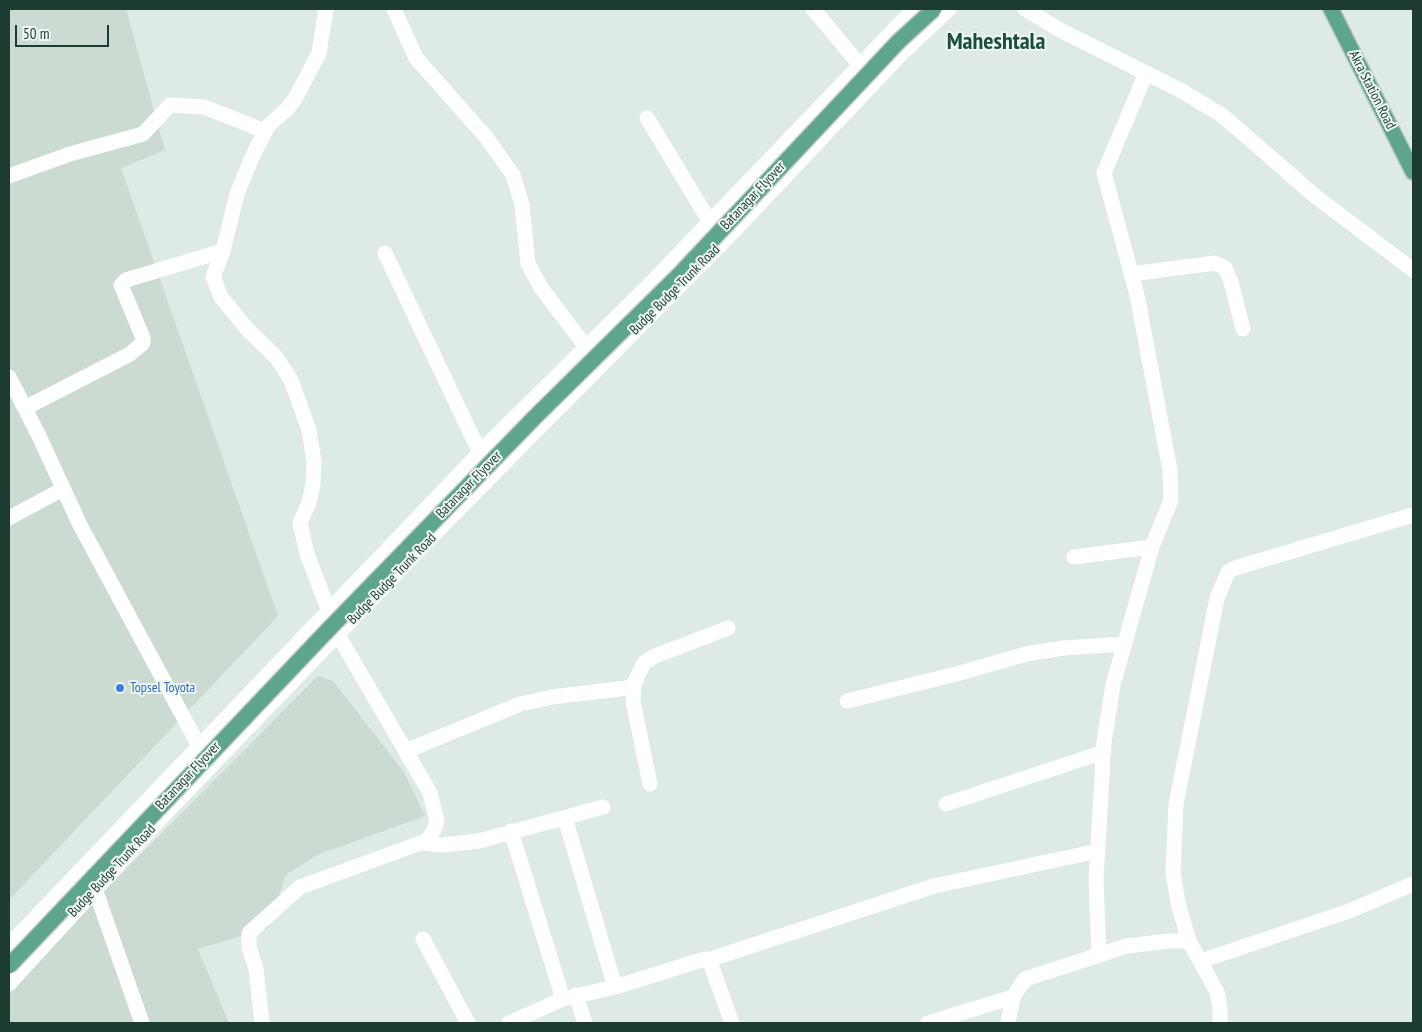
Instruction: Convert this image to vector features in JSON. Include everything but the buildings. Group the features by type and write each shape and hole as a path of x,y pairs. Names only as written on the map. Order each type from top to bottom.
{"main road":[{"name":"Batanagar Flyover","path":"9,966 534,417 681,273 899,41 934,9"},
{"name":"Akra Station Road","path":"1331,9 1413,172"}],"street":[{"path":"262,1023 256,968 249,947 249,933 300,887 331,874 376,861 421,843 433,832 437,821 430,793 338,634 308,554 300,523 309,502 313,485 314,461 309,430 287,372 276,357 238,318 221,297 214,283 215,269 223,251 238,194 265,131 288,108 308,77 323,38 326,9"},
{"path":"394,9 416,58 486,137 513,175 522,205 528,264 542,289 586,347"},
{"path":"813,9 860,64"},
{"name":"Budge Budge Trunk Road","path":"9,946 480,453 710,222 914,9"},
{"name":"Budge Budge Trunk Road","path":"9,984 95,889 338,634 530,435 732,233 900,55 949,9"},
{"path":"1026,9 1062,31 1196,99 1223,116 1309,191 1413,270"},
{"path":"1098,955 1096,889 1098,851 1104,752 1113,685 1152,547 1171,500 1172,486 1131,274 1104,173 1146,73"},
{"path":"9,176 70,154 143,134 170,105 204,108 265,131"},
{"path":"647,118 710,222"},
{"path":"25,408 130,354 143,343 143,338 121,285 126,280 223,251"},
{"path":"384,252 480,453"},
{"path":"1131,274 1215,263 1225,268 1231,282 1243,329"},
{"path":"9,378 80,525 199,746"},
{"path":"9,518 63,489"},
{"path":"1220,1023 1220,1007 1217,992 1189,941 1178,903 1173,872 1176,804 1217,598 1228,572 1235,568 1327,539 1413,515"},
{"path":"1074,557 1152,547"},
{"path":"650,784 633,701 634,684 644,663 655,656 728,628"},
{"path":"847,701 960,673 1026,654 1063,648 1124,644"},
{"path":"406,751 520,704 552,697 628,688 634,684"},
{"path":"946,804 1104,752"},
{"path":"421,843 442,844 479,841 602,807"},
{"path":"565,818 615,987"},
{"path":"511,831 570,997 585,1023"},
{"path":"509,1023 570,997 615,987 708,960 934,886 1098,851"},
{"path":"1201,961 1348,911 1413,884"},
{"path":"95,889 142,1023"},
{"path":"423,939 468,1023"},
{"path":"1008,1023 1013,997 1025,979 1127,946 1168,941 1189,941"},
{"path":"708,960 732,1023"},
{"path":"928,1023 1013,997"}],"shaded area":[{"path":"9,9 126,9 165,150 121,168 278,616 9,900"},
{"path":"318,676 333,681 404,772 425,816 317,855 286,875 268,928 198,949 229,1023 9,1023 9,990 103,892"}],"place":[{"name":"Topsel Toyota","path":"120,688"}],"district":[{"name":"Maheshtala","path":"996,42"}]}
